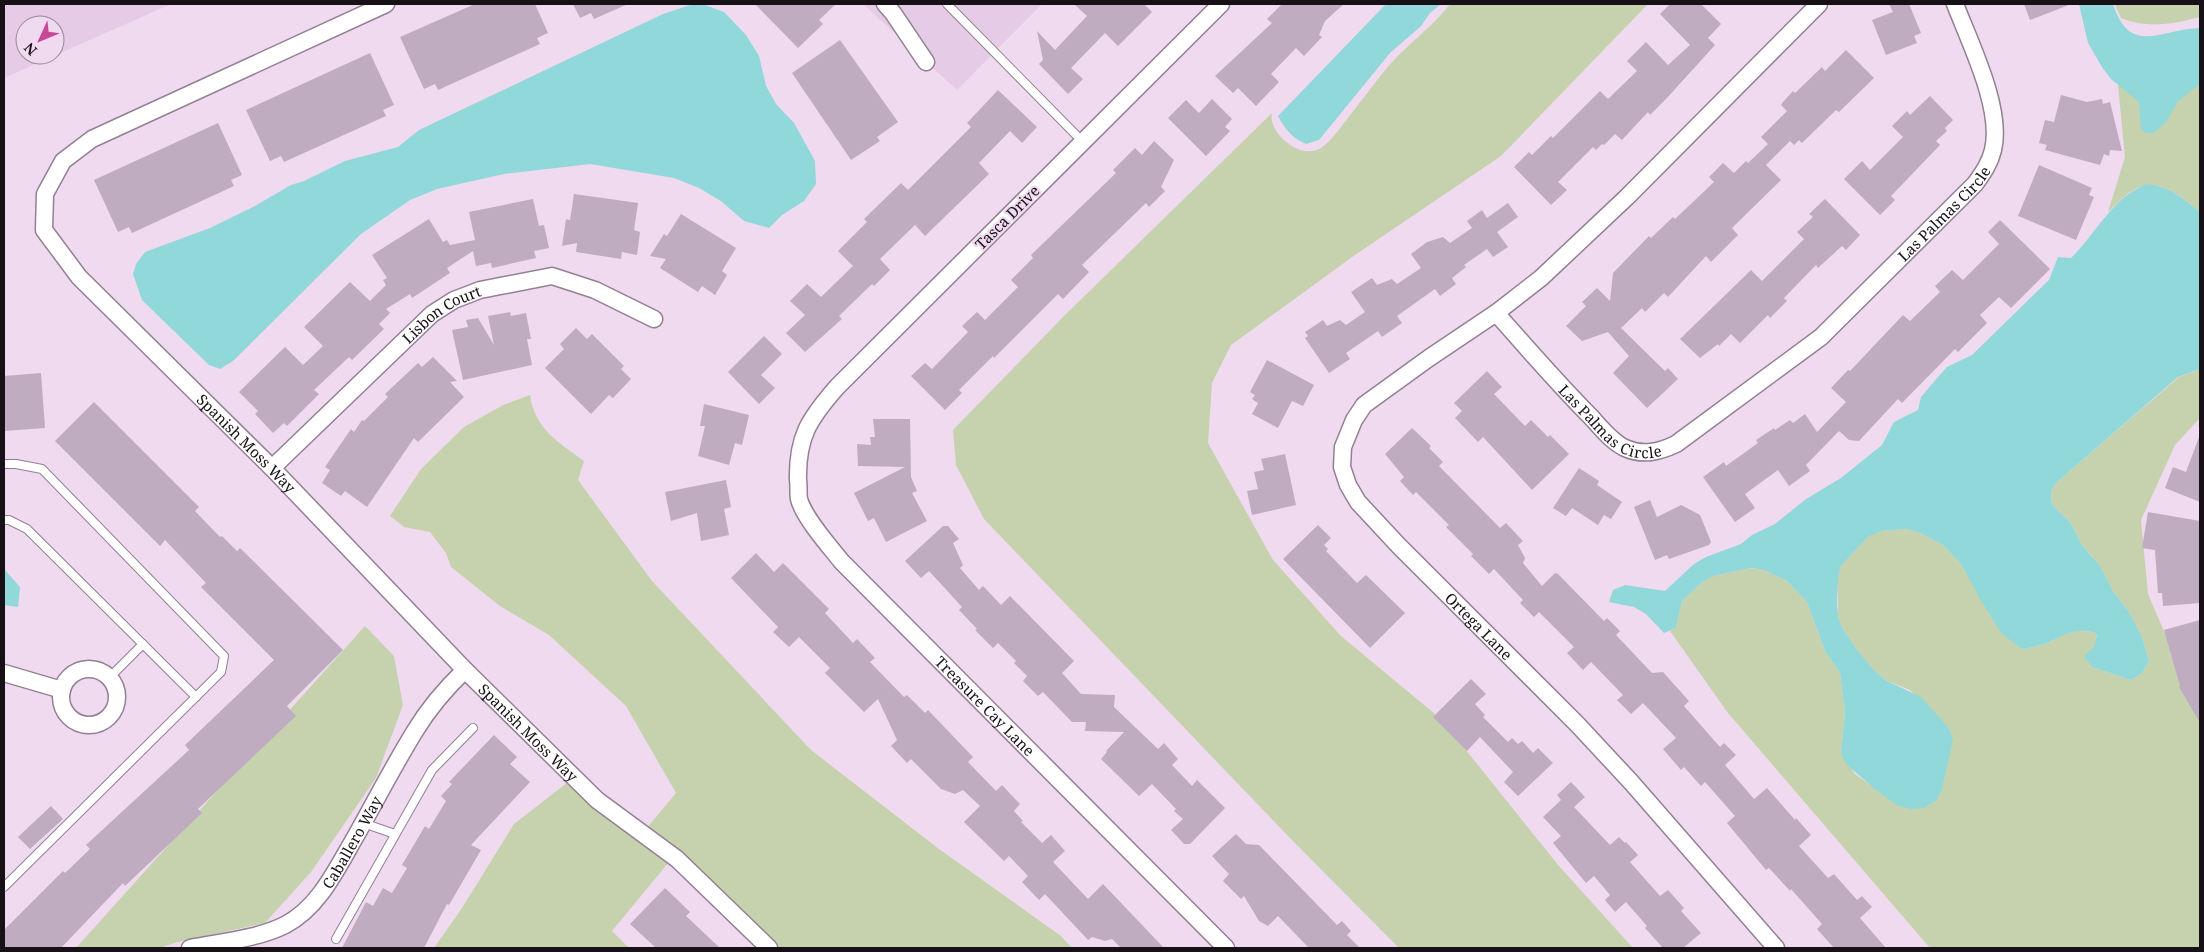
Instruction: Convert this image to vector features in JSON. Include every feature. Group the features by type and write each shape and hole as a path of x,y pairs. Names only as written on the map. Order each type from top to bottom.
{"street":[{"name":"Spanish Moss Way","path":"386,4 92,139 63,162 45,194 44,230 79,277 272,468 465,670 596,800 677,859 769,948"},
{"path":"885,4 894,13 926,62"},
{"name":"Tasca Drive","path":"804,437 822,404 837,388 1221,4"},
{"path":"1496,313 1540,278 1627,197 1820,4"},
{"name":"Las Palmas Circle","path":"1496,313 1568,393 1624,448 1641,453 1659,452 1693,433 1822,337 1934,226 1986,170 1993,151 1996,133 1994,115 1955,4"},
{"name":"Lisbon Court","path":"272,468 432,314 454,300 480,290 552,276 595,290 654,319"},
{"name":"Ortega Lane","path":"1496,313 1428,358 1364,405 1354,420 1342,447 1342,467 1348,485 1358,502 1398,545 1618,767 1776,948"},
{"name":"Treasure Cay Lane","path":"804,437 800,446 799,500 814,526 842,562 1226,948"},
{"path":"89,669 98,671 109,678 116,689 116,707 104,721 95,725 77,722 69,716 64,709 62,700 62,690 66,682 80,671 89,669"},
{"name":"Caballero Way","path":"190,948 262,933 285,925 304,912 318,898 415,731 434,702 465,670"},
{"path":"4,673 62,690"}],"lane":[{"path":"947,4 1083,142"},
{"path":"4,464 16,464 42,469 224,656 221,672 4,887"},
{"path":"4,520 9,520 27,529 196,696"},
{"path":"109,678 143,644"},
{"path":"336,940 432,770 473,728"},
{"path":"363,823 395,834"}],"shaded area":[{"path":"4,4 171,4 65,51 65,15 15,15 15,65 33,65 4,78"},
{"path":"702,4 724,12 746,35 759,56 766,86 776,104 794,123 815,161 816,184 804,201 782,215 769,228 744,221 721,201 699,188 674,178 590,164 504,174 437,189 410,200 361,234 233,361 220,369 209,365 142,300 133,274 136,264 145,252 210,228 253,207 291,185 304,181 345,161 398,147 419,130 663,14 690,5"},
{"path":"863,4 1042,4 957,90"},
{"path":"1386,4 1441,4 1430,13 1421,26 1390,53 1319,140 1306,144 1297,139 1286,129 1278,116"},
{"path":"1450,4 1648,4 1501,156 1355,255 1231,345 1212,383 1208,443 1273,560 1341,636 1441,719 1559,866 1633,948 1399,948 1289,837 984,519 956,465 953,430 1065,315 1272,113 1272,123 1275,129 1281,137 1294,147 1305,151 1321,148 1328,143 1394,60"},
{"path":"2079,4 2113,4 2120,20 2128,30 2138,35 2160,35 2200,28 2200,84 2178,101 2166,122 2154,133 2146,133 2141,129 2139,102 2111,79 2088,43"},
{"path":"2115,4 2200,4 2200,17 2180,22 2141,23 2121,18"},
{"path":"2117,75 2200,80 2200,212 2170,190 2152,185 2135,189 2108,212 2125,157"},
{"path":"2147,184 2169,190 2200,212 2200,369 2178,377 2056,483 2051,492 2052,505 2070,522 2082,545 2100,566 2113,591 2129,612 2142,637 2149,661 2142,673 2131,680 2092,667 2084,656 2094,647 2097,634 2090,632 2073,632 2043,644 2022,649 2001,633 1961,564 1943,545 1920,533 1907,529 1881,531 1868,537 1841,566 1838,579 1837,604 1838,617 1843,629 1858,651 1885,680 1921,697 1948,727 1953,739 1942,790 1936,801 1924,808 1911,809 1898,806 1846,764 1841,753 1845,712 1840,673 1825,651 1807,602 1787,581 1764,570 1751,568 1713,576 1701,583 1682,601 1676,628 1664,633 1646,614 1634,607 1609,602 1613,590 1625,585 1665,591 1694,564 1706,557 1741,544 1752,535 1775,524 1806,499 1841,478 1882,445 1894,422 1918,410 1921,397 1947,367 1972,355 2049,280 2058,257 2071,258 2114,207 2135,190"},
{"path":"2200,369 2200,418 2175,445 2141,520 2148,594 2200,715 2200,948 1930,948 1728,713 1670,631 1676,628 1682,601 1701,583 1713,576 1751,568 1764,570 1787,581 1807,602 1825,651 1840,673 1845,712 1841,753 1855,774 1887,797 1942,790 1952,739 1948,727 1910,690 1885,680 1875,671 1843,629 1838,617 1838,579 1841,566 1868,537 1881,531 1907,529 1920,533 1943,545 1961,564 1987,610 2022,649 2043,644 2072,632 2090,632 2097,634 2092,667 2131,680 2142,673 2149,661 2142,637 2129,612 2113,591 2092,556 2082,545 2070,522 2052,505 2051,492 2056,483 2179,377"},
{"path":"530,395 532,407 542,426 557,441 584,461 578,480 652,581 811,750 939,849 1061,936 1072,948 778,948 678,851 612,931 629,948 434,948 462,908 514,824 572,779 641,835 676,793 626,706 549,635 500,606 451,567 446,553 430,532 404,527 390,516 421,469 464,427 503,405"},
{"path":"4,569 20,587 18,607 4,605"},
{"path":"365,626 394,656 403,705 376,778 311,872 265,923 159,948 76,948"}],"building":[{"path":"475,4 535,4 548,33 537,38 540,44 438,90 435,84 424,89 400,37"},
{"path":"573,4 628,4 594,19 591,13 580,18"},
{"path":"755,4 836,4 819,20 823,24 798,48"},
{"path":"1074,4 1144,4 1152,12 1118,46 1105,33 1071,68 1083,79 1068,94 1039,64 1043,60 1037,31 1055,50 1087,16"},
{"path":"1282,4 1344,4 1325,21 1319,35 1322,37 1304,56 1296,48 1271,74 1279,82 1256,106 1238,88 1233,93 1215,76 1272,23 1267,19"},
{"path":"1670,4 1701,4 1721,24 1708,38 1715,45 1666,99 1650,115 1648,112 1622,140 1615,134 1596,150 1593,147 1558,182 1567,190 1551,205 1514,167 1529,152 1532,155 1551,136 1553,138 1600,91 1608,99 1637,71 1627,61 1646,42 1668,65 1690,45 1660,14"},
{"path":"1889,4 1909,4 1921,33 1914,36 1917,43 1886,55 1872,20 1893,12"},
{"path":"2024,4 2069,4 2069,5 2030,20"},
{"path":"840,40 898,122 877,137 880,141 851,160 792,73"},
{"path":"1846,50 1874,78 1839,112 1836,110 1802,143 1799,140 1794,145 1790,141 1766,165 1781,180 1732,228 1738,235 1711,262 1706,256 1668,297 1664,293 1645,312 1642,308 1621,328 1665,371 1668,368 1678,379 1647,408 1613,373 1629,356 1608,332 1582,341 1566,326 1586,306 1582,302 1597,288 1610,301 1613,273 1649,236 1651,238 1673,217 1675,219 1714,182 1709,177 1723,163 1734,173 1768,144 1761,137 1787,111 1781,105 1783,102 1793,91 1795,93 1822,67 1825,71"},
{"path":"370,53 394,105 383,110 386,116 284,162 281,156 270,161 246,110"},
{"path":"998,90 1037,127 1022,143 1010,131 979,163 989,174 925,236 915,225 880,259 890,270 874,286 872,284 839,316 842,319 805,352 786,333 805,315 790,301 807,284 821,297 853,266 838,251 867,222 864,219 901,183 908,190 971,127 967,123"},
{"path":"2061,95 2087,102 2102,99 2103,104 2110,102 2122,151 2110,150 2109,156 2104,154 2100,165 2045,150 2047,145 2039,143 2045,120 2054,122"},
{"path":"1930,96 1953,120 1945,128 1947,131 1936,141 1940,145 1891,196 1895,200 1880,215 1844,179 1862,161 1870,170 1903,137 1892,126 1907,111 1910,115"},
{"path":"1212,99 1232,119 1225,127 1230,131 1206,156 1168,118 1186,100 1199,113"},
{"path":"218,123 242,175 231,180 234,186 132,233 129,227 118,232 94,180"},
{"path":"1154,141 1174,160 1161,187 1165,191 1149,207 1146,203 1082,265 1089,272 1063,299 1058,294 994,358 993,356 959,390 962,393 945,410 911,376 925,363 932,369 968,332 962,326 977,312 985,320 1018,287 1011,280 1033,258 1031,255 1116,173 1113,170 1135,148 1142,155"},
{"path":"2039,165 2092,188 2089,195 2094,197 2076,240 2018,216"},
{"path":"574,194 638,203 634,230 640,232 637,255 622,252 621,259 576,252 577,243 562,246 566,219 570,220"},
{"path":"533,199 539,226 544,225 549,248 534,251 536,258 492,268 491,263 476,266 473,251 447,268 450,273 412,298 410,294 386,309 390,313 379,324 384,329 352,360 349,357 314,390 319,394 287,426 284,423 273,433 255,414 258,411 239,392 285,347 303,365 323,346 304,327 350,282 370,301 386,285 383,280 387,278 372,255 429,219 443,242 447,240 450,245 475,240 469,212"},
{"path":"1825,199 1860,235 1846,250 1842,246 1818,268 1816,265 1784,298 1787,301 1770,318 1768,315 1740,343 1731,334 1719,346 1718,344 1700,358 1680,339 1751,270 1762,281 1804,239 1797,232 1813,217 1809,214"},
{"path":"1508,203 1518,217 1497,232 1508,247 1493,257 1487,249 1464,265 1466,267 1452,278 1456,284 1440,296 1435,289 1397,316 1402,323 1382,337 1378,331 1346,353 1350,359 1329,373 1305,338 1308,336 1305,332 1323,320 1327,326 1340,320 1346,325 1365,312 1351,292 1372,278 1377,285 1392,279 1397,284 1421,268 1411,254 1427,242 1443,237 1450,243 1472,228 1467,221 1482,210 1487,218"},
{"path":"681,214 736,248 722,271 727,275 715,295 702,286 698,292 660,268 666,259 650,256 664,234 667,236"},
{"path":"2000,220 2050,269 2011,308 1999,297 1980,315 1987,323 1958,352 1955,349 1902,403 1898,399 1859,441 1849,440 1839,431 1806,465 1810,471 1789,486 1778,470 1745,494 1755,508 1735,522 1703,477 1724,462 1726,466 1758,443 1756,440 1774,428 1775,430 1790,420 1793,423 1805,414 1817,432 1846,402 1831,388 1848,370 1850,371 1903,315 1910,321 1940,292 1935,286 1952,270 1963,280 1999,244 1988,232"},
{"path":"510,312 511,316 526,313 531,339 527,339 532,365 463,380 452,330 468,327 466,320 478,318 494,345 488,316"},
{"path":"576,328 587,339 592,334 624,366 621,369 631,379 613,398 609,395 591,414 545,368 564,349 560,344"},
{"path":"764,336 782,354 761,375 775,388 759,404 728,372"},
{"path":"433,357 457,381 450,382 464,397 418,442 414,438 367,507 345,491 341,496 322,483 330,470 325,467 351,429 354,432 362,420 364,421 388,397 385,394 418,363 422,367"},
{"path":"1267,360 1314,385 1303,406 1292,401 1278,428 1252,414 1258,403 1252,399 1255,395 1250,392"},
{"path":"1487,371 1502,387 1494,394 1525,426 1531,420 1569,454 1532,490 1483,437 1478,442 1455,418 1462,411 1454,403"},
{"path":"41,373 45,428 4,431 4,376"},
{"path":"94,402 199,507 195,511 220,537 222,536 237,551 240,548 343,650 287,706 296,716 198,809 202,813 125,886 123,883 61,948 4,948 4,930 63,871 65,873 90,849 86,845 189,750 185,745 274,660 201,587 206,583 165,540 160,546 55,441"},
{"path":"704,404 749,415 742,445 735,443 729,465 698,456 705,426 700,426"},
{"path":"873,419 910,419 911,477 917,491 912,493 927,521 886,542 874,518 868,521 854,493 905,467 858,466 857,444 871,445 870,437 875,437"},
{"path":"1412,428 1431,446 1429,448 1443,462 1439,466 1500,528 1506,523 1523,541 1518,545 1525,558 1523,563 1542,586 1555,573 1558,574 1604,621 1607,618 1620,631 1616,635 1652,673 1663,672 1689,701 1684,706 1720,747 1724,743 1736,755 1725,765 1754,799 1767,788 1811,835 1799,846 1828,878 1834,874 1857,900 1862,896 1872,907 1860,918 1886,948 1834,948 1817,929 1822,924 1791,889 1790,891 1769,868 1766,870 1727,823 1735,816 1705,782 1701,786 1684,767 1681,770 1663,749 1676,738 1643,703 1631,714 1617,700 1623,695 1591,662 1583,670 1567,653 1574,647 1539,612 1534,617 1520,603 1523,600 1494,569 1489,574 1471,556 1473,554 1446,527 1449,525 1416,492 1413,495 1400,481 1404,477 1385,454"},
{"path":"2199,437 2200,502 2165,488 2173,467 2186,472"},
{"path":"1285,454 1296,505 1252,515 1247,491 1258,489 1254,472 1264,470 1261,459"},
{"path":"1579,468 1599,481 1597,485 1622,502 1611,519 1604,515 1598,525 1572,508 1566,516 1553,508"},
{"path":"726,480 731,507 724,509 729,535 701,541 697,513 671,521 665,492"},
{"path":"1650,500 1657,517 1681,505 1700,515 1711,542 1709,545 1669,559 1667,555 1655,560 1634,507"},
{"path":"2148,512 2200,521 2200,603 2163,606 2162,593 2158,593 2155,550 2142,548"},
{"path":"1318,525 1331,538 1324,545 1328,549 1326,551 1357,583 1366,575 1405,613 1370,648 1283,559"},
{"path":"943,526 948,526 959,539 953,543 963,565 960,568 979,590 983,586 1001,605 1010,596 1074,661 1062,673 1081,694 1115,695 1114,707 1158,749 1164,743 1178,759 1172,765 1192,786 1197,780 1225,808 1190,844 1184,844 1171,830 1183,819 1152,784 1139,796 1101,759 1124,732 1085,731 1086,722 1072,722 1043,692 1038,696 1023,681 1027,676 1014,663 1016,661 998,643 993,648 975,630 977,629 959,610 962,607 929,571 921,578 905,561"},
{"path":"756,553 774,572 783,563 829,609 825,613 853,643 857,639 875,658 870,662 904,697 907,695 925,713 928,710 973,757 968,762 996,791 1002,785 1020,804 1014,811 1023,821 1021,822 1042,843 1051,835 1065,851 1053,862 1088,899 1103,884 1164,948 1121,948 1112,939 1105,941 1092,937 1088,940 1045,894 1039,900 1022,882 1028,876 1009,856 1004,861 964,822 980,806 963,790 955,794 941,789 911,759 907,763 891,746 897,740 878,699 864,712 825,673 830,668 799,637 789,647 773,632 778,627 731,578"},
{"path":"2200,620 2200,723 2179,687 2164,630"},
{"path":"1471,679 1486,694 1475,704 1485,715 1483,717 1508,742 1512,738 1518,744 1522,741 1533,753 1538,748 1553,763 1518,796 1504,782 1513,772 1480,737 1467,751 1433,717"},
{"path":"494,735 517,757 510,764 530,782 471,845 481,850 449,905 447,904 424,948 342,948 366,902 373,906 383,888 392,893 407,868 402,865 425,826 429,829 446,801 441,796 452,784 449,782"},
{"path":"1571,782 1585,797 1574,807 1610,845 1619,837 1626,842 1638,855 1630,862 1660,896 1668,890 1684,908 1681,911 1701,933 1683,948 1663,948 1626,902 1615,912 1605,900 1610,895 1594,876 1586,883 1553,843 1561,836 1543,817 1561,800 1557,795"},
{"path":"51,806 63,819 30,849 18,837"},
{"path":"1236,834 1246,844 1259,845 1337,925 1342,921 1351,931 1347,935 1360,948 1309,948 1278,916 1268,926 1259,921 1244,896 1241,899 1223,881 1229,874 1212,856"},
{"path":"665,888 690,912 686,916 720,948 656,948 630,924"}]}
